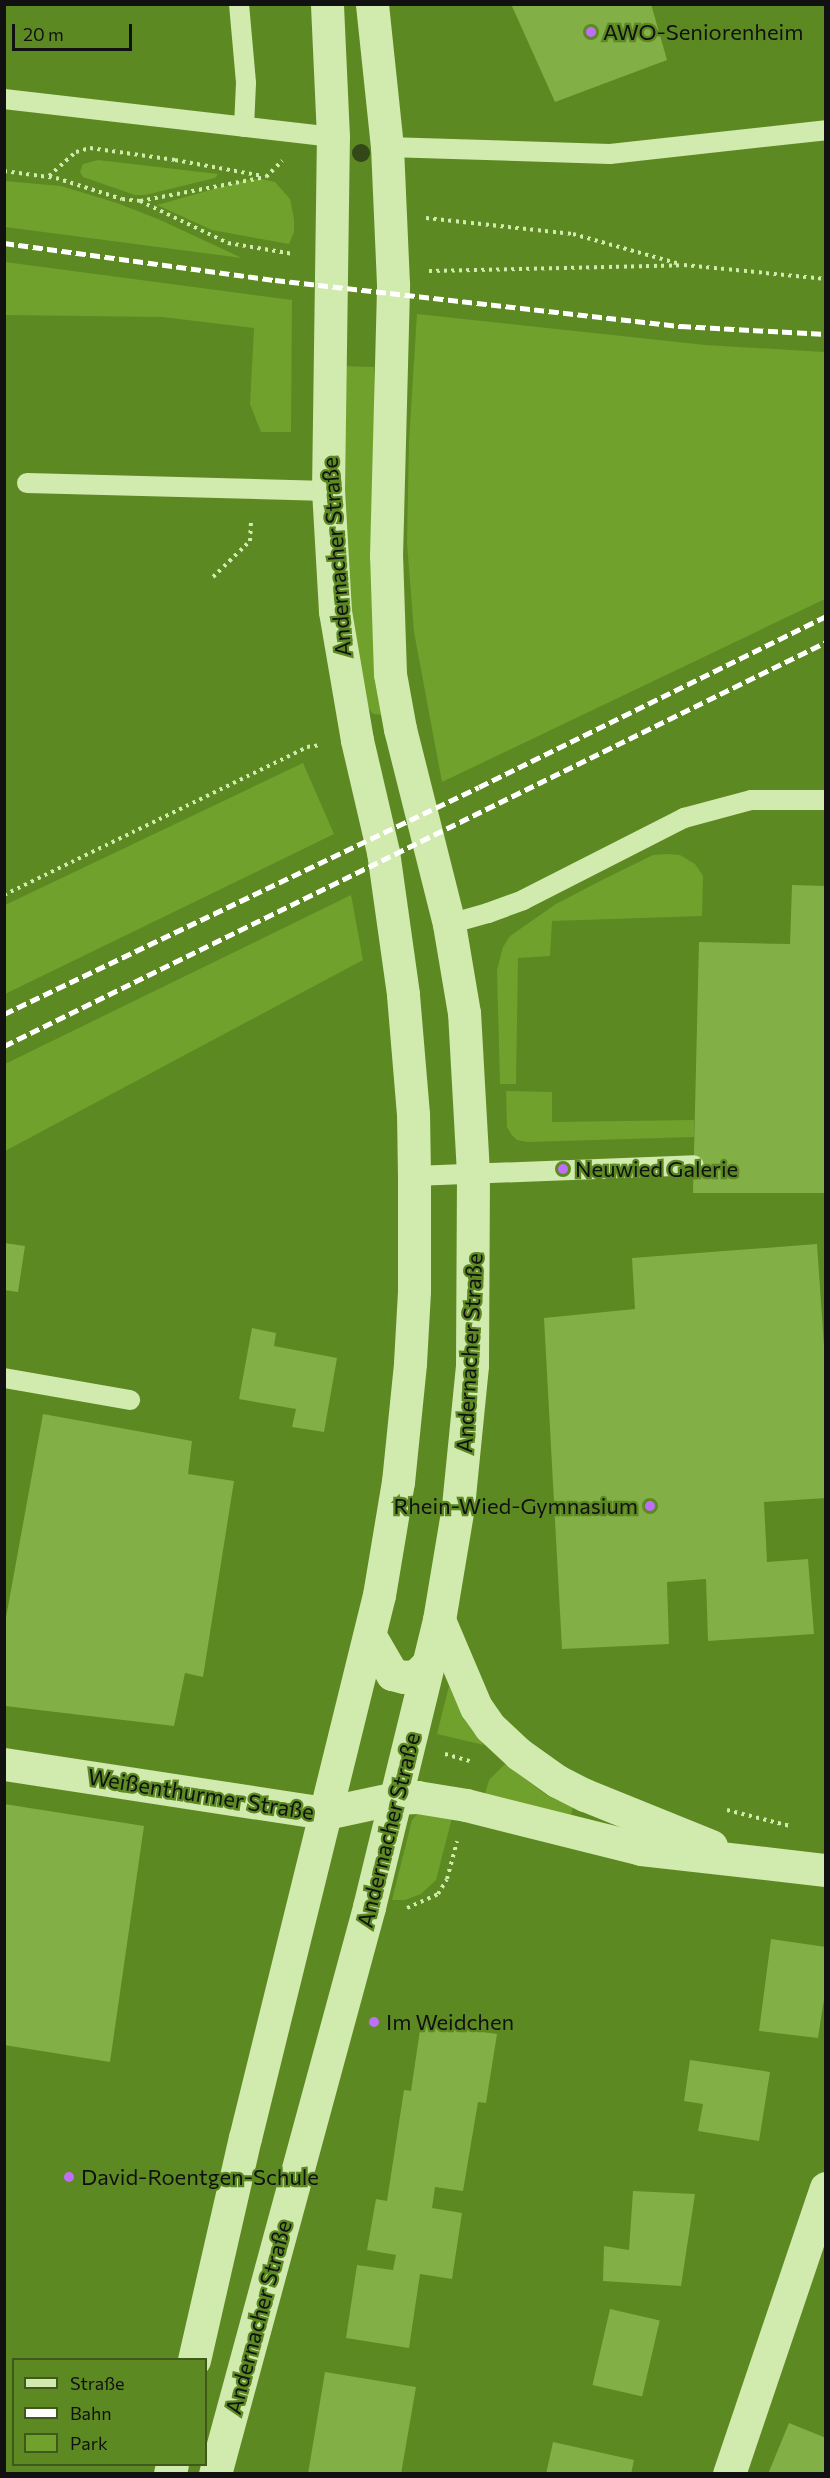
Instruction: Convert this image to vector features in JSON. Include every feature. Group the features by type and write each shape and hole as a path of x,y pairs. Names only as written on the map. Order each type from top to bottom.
{"street":[{"name":"Andernacher Straße","path":"194,2358 242,2149 370,1636 389,1546 405,1423 414,1291 413,1114 404,1006 391,896 357,740 335,611 328,491 333,137 327,4"},
{"name":"Andernacher Straße","path":"215,2474 369,1907 440,1620 460,1495 471,1385 473,1173 469,1060 458,965 400,729 390,674 386,556 393,284 387,147 372,4"},
{"path":"440,1620 476,1707 490,1727 519,1754 557,1780 585,1795 752,1862"},
{"path":"370,1636 392,1674 404,1677 416,1676 428,1664"},
{"name":"Weißenthurmer Straße","path":"4,1764 326,1813 396,1798"},
{"path":"396,1798 417,1797 466,1805 640,1849 825,1870"},
{"path":"729,2474 825,2188"}],"lane":[{"path":"239,4 246,83 244,127"},
{"path":"4,99 333,137"},
{"path":"387,147 610,154 825,130"},
{"path":"27,483 328,491"},
{"path":"449,924 523,900 684,818 751,800 824,797"},
{"path":"414,1176 694,1165"},
{"path":"4,1378 130,1400"}],"path":[{"path":"48,176 76,152 90,148 175,160 266,177"},
{"path":"4,171 48,176 122,199 140,201 266,177 287,156"},
{"path":"140,201 228,243 288,253"},
{"path":"390,214 573,234 684,265"},
{"path":"442,273 684,265 825,279"},
{"path":"213,577 250,541 250,522"},
{"path":"4,895 307,747 357,740"},
{"path":"369,1907 392,1912 417,1905 438,1894 447,1879 466,1805"},
{"path":"722,1809 798,1828"}],"green space":[{"path":"98,160 218,174 215,178 145,195 135,195 83,177 80,172 83,164"},
{"path":"262,179 275,182 290,199 294,232 289,244 212,230 157,205 246,180"},
{"path":"4,181 61,186 117,203 158,219 242,258 5,227"},
{"path":"5,262 292,300 291,432 261,432 250,404 254,328 162,317 5,315"},
{"path":"417,314 705,345 825,352 825,599 442,782 414,632 407,543 409,441"},
{"path":"342,366 374,367 384,715 373,714 369,709 360,675 343,550"},
{"path":"303,763 334,834 5,994 5,905"},
{"path":"653,855 680,855 695,864 703,876 702,916 552,921 550,956 518,958 516,1084 500,1084 497,970 503,947 510,936 556,904 602,880"},
{"path":"351,895 363,960 5,1151 5,1064"},
{"path":"506,1091 552,1092 552,1122 694,1120 694,1137 528,1142 517,1140 507,1127"},
{"path":"449,1686 458,1706 484,1745 437,1734"},
{"path":"505,1764 548,1796 573,1807 570,1819 484,1798 489,1780"},
{"path":"418,1813 453,1814 436,1880 421,1894 405,1900 392,1900 412,1820"}],"building":[{"name":"AWO-Seniorenheim","path":"511,4 651,4 667,60 555,102"},
{"path":"792,885 826,886 826,1193 693,1193 699,942 790,944"},
{"path":"4,1243 25,1246 18,1292 4,1290"},
{"path":"817,1244 826,1375 826,1498 764,1502 767,1562 808,1559 814,1634 708,1641 706,1579 667,1582 669,1644 562,1649 544,1318 635,1309 632,1258"},
{"path":"252,1328 276,1333 274,1346 337,1358 324,1432 292,1427 296,1409 239,1399"},
{"path":"43,1414 192,1441 188,1474 234,1481 203,1677 185,1673 174,1726 5,1706 5,1623"},
{"path":"4,1804 144,1826 110,2062 4,2045"},
{"path":"771,1939 826,1947 826,1986 818,2038 759,2031"},
{"path":"421,2023 497,2034 486,2103 478,2102 463,2191 435,2187 432,2208 462,2213 452,2279 420,2274 409,2348 346,2338 357,2265 393,2270 396,2255 367,2250 376,2199 387,2201 404,2090 411,2091"},
{"path":"690,2060 770,2072 759,2141 698,2131 703,2104 684,2101"},
{"path":"633,2191 695,2194 681,2286 603,2281 604,2246 629,2250"},
{"path":"610,2309 660,2320 642,2396 592,2385"},
{"path":"325,2372 416,2387 401,2474 308,2474"},
{"path":"789,2423 826,2438 826,2474 768,2474"},
{"path":"553,2442 634,2460 631,2474 546,2474"}],"railway":[{"path":"4,243 275,280 681,326 826,334"},
{"path":"4,1014 479,787 826,616"},
{"path":"4,1046 826,642"}],"place":[{"name":"AWO-Seniorenheim","path":"591,32"},
{"name":"Neuwied Galerie","path":"563,1169"},
{"name":"Rhein-Wied-Gymnasium","path":"650,1506"},
{"name":"Im Weidchen","path":"374,2022"},
{"name":"David-Roentgen-Schule","path":"69,2177"}]}
